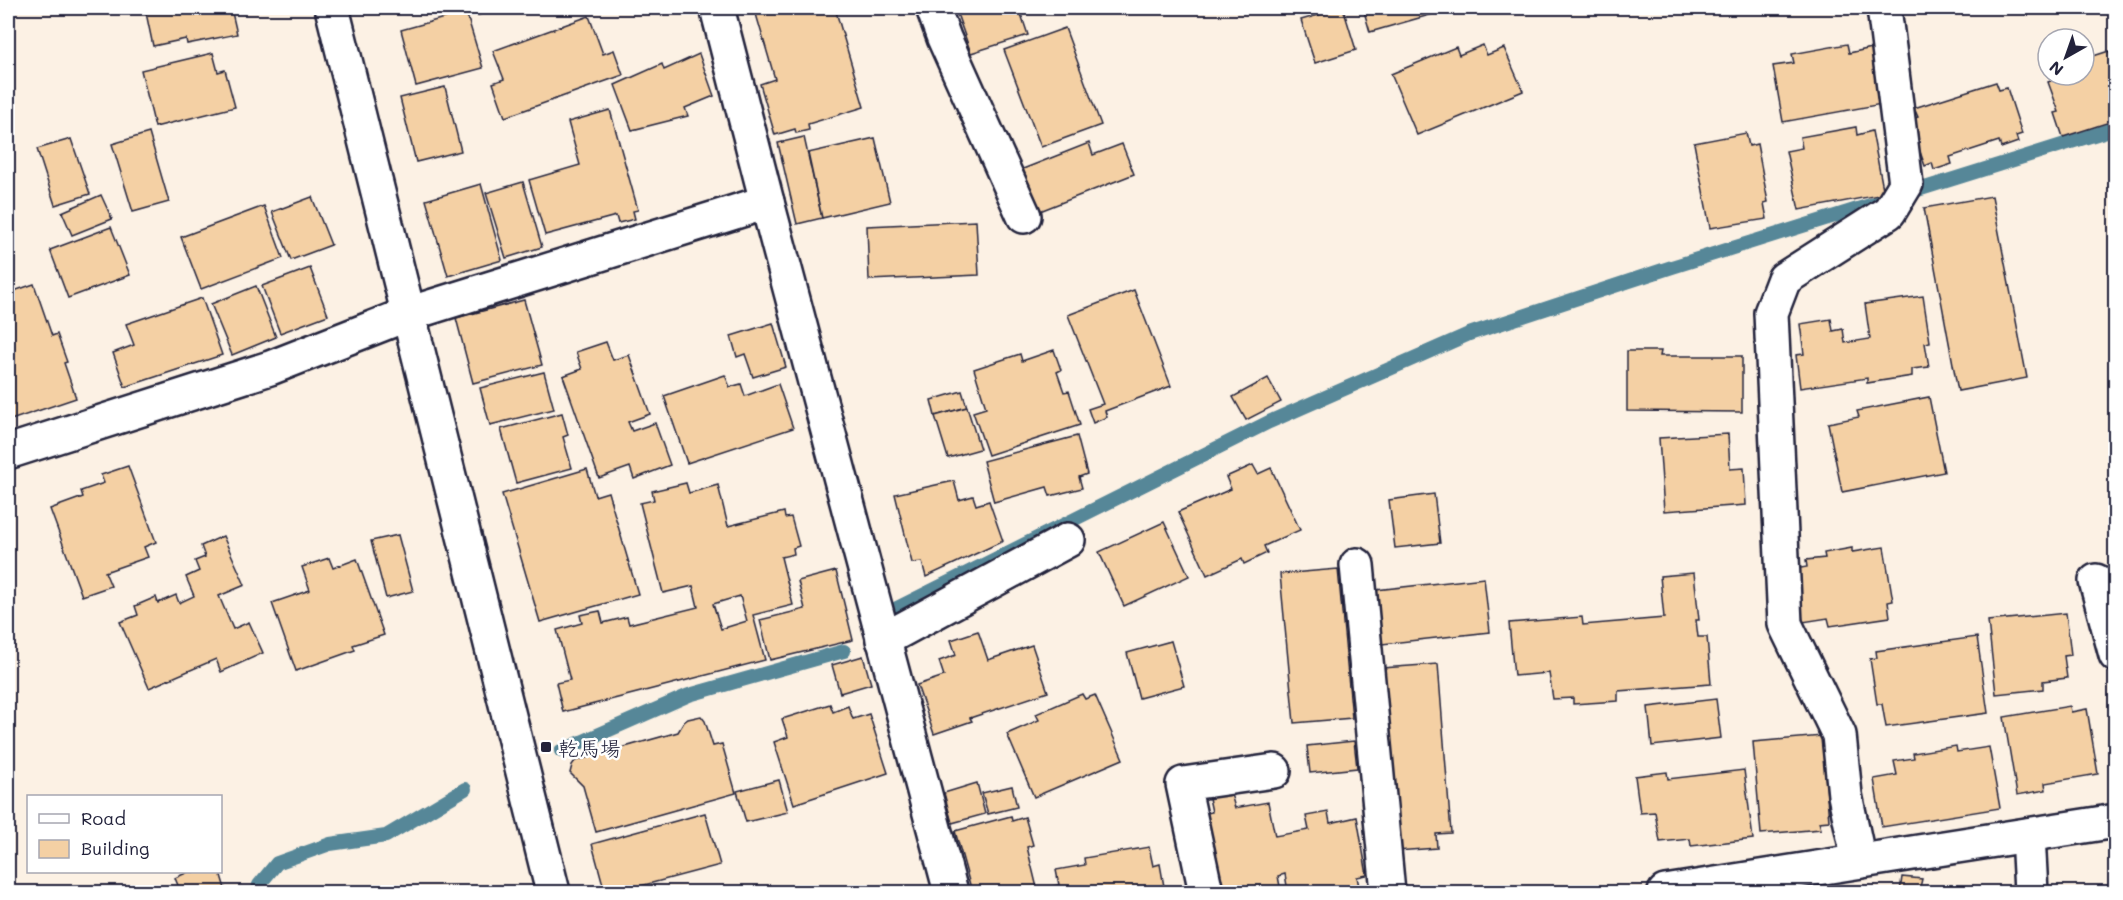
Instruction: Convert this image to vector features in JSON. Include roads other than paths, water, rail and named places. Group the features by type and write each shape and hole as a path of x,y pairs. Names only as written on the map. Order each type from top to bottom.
{"street":[{"path":"332,8 553,892"},
{"path":"719,8 766,202 951,892"},
{"path":"933,8 944,38 1024,216"},
{"path":"1859,861 1845,795 1839,735 1785,624 1771,313 1784,279 1889,212 1906,184 1884,8"},
{"path":"8,452 270,368 408,314 766,202"},
{"path":"883,640 1068,540"},
{"path":"1357,565 1388,892"},
{"path":"2096,581 2115,655"},
{"path":"1206,892 1183,784 1274,771"},
{"path":"1665,892 1825,880 1859,861 2115,821"},
{"path":"2028,835 2031,892"}],"waterway":[{"path":"897,608 1269,422 1469,334 1672,267 2116,128"},
{"path":"561,751 689,695 844,651"},
{"path":"257,892 259,885 277,863 330,844 386,836 465,789"}],"place":[{"name":"乾馬場","path":"546,747"}]}
